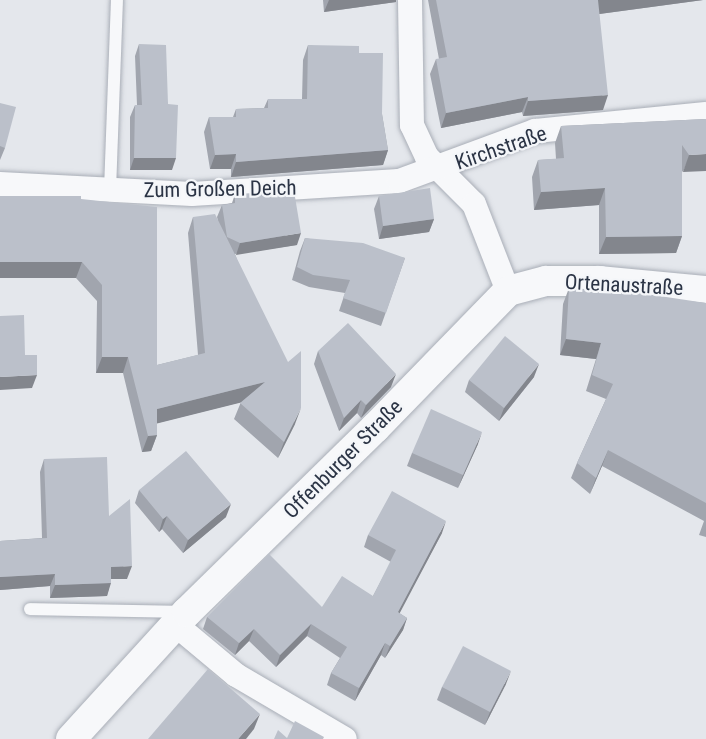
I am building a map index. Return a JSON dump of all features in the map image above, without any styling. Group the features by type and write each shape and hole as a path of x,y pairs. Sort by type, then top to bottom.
{"street":[{"path":"410,0 412,125 418,144 474,204 508,291"},
{"name":"Kirchstraße","path":"439,169 535,131 706,114"},
{"name":"Zum Großen Deich","path":"0,184 192,194 399,181 439,169"},
{"name":"Ortenaustraße","path":"508,291 546,281 600,280 706,291"},
{"name":"Offenburger Straße","path":"71,739 182,618 508,291"},
{"path":"182,618 236,675 345,739"}],"lane":[{"path":"110,190 117,0"},
{"path":"30,609 182,618"}],"building":[{"path":"436,0 598,0 608,95 528,101 528,97 446,113 436,59 447,57"},
{"path":"139,44 166,45 168,104 178,105 176,158 134,158 135,105 142,105"},
{"path":"308,45 359,46 359,53 383,53 382,114 388,150 236,162 236,154 215,155 209,117 236,117 236,109 268,108 268,99 307,99"},
{"path":"0,103 16,107 5,148 0,146"},
{"path":"706,119 706,154 689,155 682,145 682,236 606,237 605,188 541,192 538,160 564,158 561,126"},
{"path":"430,188 434,219 383,226 379,196"},
{"path":"294,191 301,233 240,243 227,237 222,205 235,203 235,194"},
{"path":"0,196 81,196 81,199 157,207 157,365 205,353 193,217 215,214 288,362 301,351 301,408 284,442 240,403 265,382 157,409 157,435 148,436 128,357 102,357 102,285 82,262 0,262"},
{"path":"305,238 363,243 405,258 386,313 343,298 350,280 313,275 297,267"},
{"path":"569,288 633,292 706,303 706,503 608,450 596,478 577,463 613,384 592,375 601,343 566,339"},
{"path":"24,315 25,355 37,355 37,375 0,377 0,316"},
{"path":"348,323 396,374 366,405 361,400 344,418 318,351"},
{"path":"505,336 539,364 504,408 469,380"},
{"path":"431,409 482,432 463,475 412,453"},
{"path":"186,451 231,504 188,540 167,516 163,519 139,490"},
{"path":"107,457 109,516 130,499 132,566 111,567 111,583 55,585 55,574 0,577 0,541 47,538 44,459"},
{"path":"392,491 446,521 398,612 407,618 390,646 385,643 359,688 331,673 347,647 311,624 280,655 254,629 239,643 207,617 269,554 322,607 342,576 373,596 396,550 368,535"},
{"path":"463,646 511,671 490,712 442,687"},
{"path":"208,669 260,714 238,739 148,739"},
{"path":"295,721 324,737 323,739 274,739 278,730 287,738"}]}
